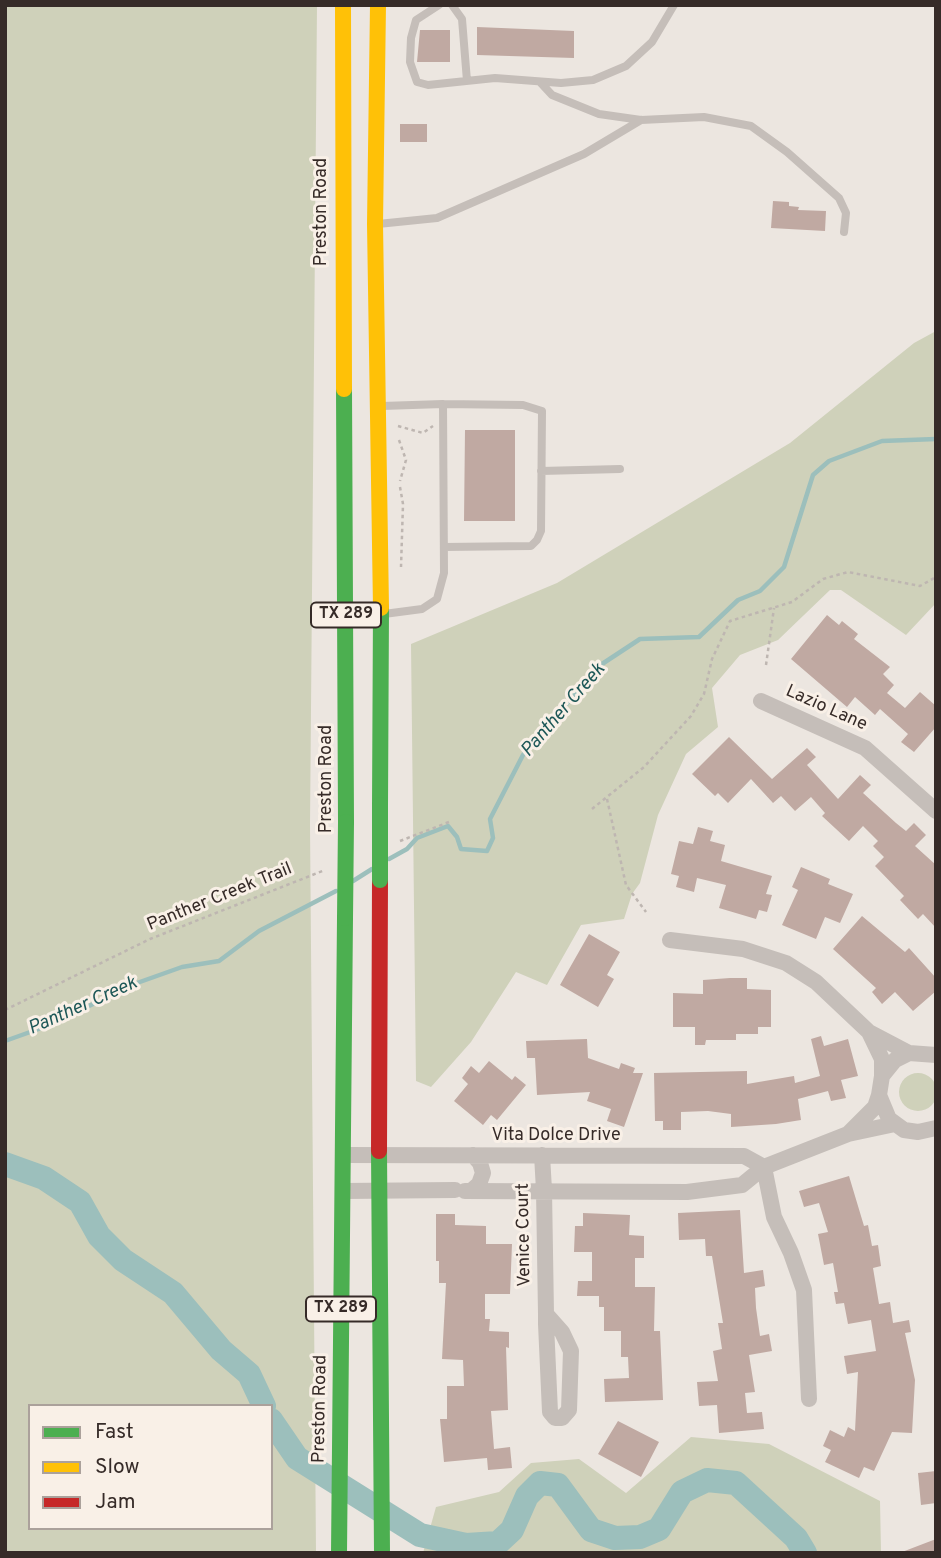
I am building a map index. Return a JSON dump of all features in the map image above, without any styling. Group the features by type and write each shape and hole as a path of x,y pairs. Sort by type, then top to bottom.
{"main road":[{"name":"Preston Road","path":"339,1553 346,822 341,235 343,5"},
{"name":"TX 289","path":"378,5 375,224 381,615 379,1191 382,1553"},
{"path":"344,407 379,406"}],"street":[{"name":"Lazio Lane","path":"761,701 865,748 936,811"},
{"path":"670,940 743,949 786,963 816,982 869,1032 909,1053 936,1055"},
{"path":"848,1134 875,1107 879,1095 882,1059 869,1032"},
{"path":"882,1076 895,1060 909,1053"},
{"path":"879,1095 885,1111 895,1124 904,1130 932,1131"},
{"path":"344,1191 687,1192 742,1185 764,1167 848,1134 895,1124"},
{"name":"Vita Dolce Drive","path":"344,1154 744,1156 764,1167"},
{"path":"464,1191 479,1184 483,1173 480,1163 473,1155"},
{"name":"Venice Court","path":"542,1155 546,1314 550,1412 555,1418 562,1418 569,1410 572,1351 562,1332 546,1314"},
{"path":"764,1167 774,1217 804,1290 809,1399"}],"lane":[{"path":"439,5 416,20 411,38 410,62 413,72 417,82 428,85 495,78 540,82 593,80 626,66 652,42 674,5"},
{"path":"452,5 462,19 467,81"},
{"path":"540,82 552,94 599,114 641,120 704,117 751,126 787,152 839,198 846,213 844,232"},
{"path":"375,224 437,218 584,154 641,120"},
{"path":"381,615 422,609 437,599 444,573 443,404"},
{"path":"379,406 443,404 538,407 542,411 541,531 537,540 531,546 443,547"},
{"path":"541,471 620,469"}],"path":[{"path":"400,576 402,504 399,483 406,460 395,426 424,433 433,426"},
{"path":"592,809 652,760 691,716 704,694 712,659 730,621 792,603 823,579 848,572 920,586 936,577"},
{"path":"765,665 774,607"},
{"path":"607,799 619,866 626,885 646,912"},
{"path":"400,841 449,822"},
{"name":"Panther Creek Trail","path":"5,1010 150,939 325,870"}],"green space":[{"path":"5,5 317,5 310,825 316,1553 5,1553"},
{"path":"936,331 936,603 906,635 841,590 830,590 778,640 740,655 712,688 718,727 686,754 658,815 640,883 632,894 624,919 581,925 547,985 516,972 471,1042 431,1087 416,1081 411,644 557,583 790,443 914,343"},
{"path":"918,1073 932,1078 937,1092 932,1106 918,1111 904,1106 899,1092 904,1078"},
{"path":"691,1437 769,1444 880,1501 881,1553 423,1553 436,1507 499,1492 531,1463 579,1459 626,1493"}],"building":[{"path":"477,27 574,31 574,58 477,55"},
{"path":"420,30 450,30 450,62 417,62"},
{"path":"400,124 427,124 427,142 400,142"},
{"path":"773,201 789,202 789,206 799,207 798,210 826,211 825,231 771,228"},
{"path":"465,430 515,430 515,521 464,521"},
{"path":"827,615 839,625 842,621 858,634 854,639 890,667 883,674 894,685 887,693 905,708 920,692 936,706 936,727 914,752 901,742 908,734 880,709 875,715 855,697 847,707 791,659"},
{"path":"729,737 772,779 807,748 816,757 807,765 838,799 860,775 871,785 863,793 896,823 906,831 914,823 926,835 915,846 936,865 936,928 923,914 918,919 900,900 904,896 875,866 884,857 873,846 878,841 863,826 849,841 822,816 825,813 811,797 795,811 781,796 773,803 751,779 728,803 718,793 715,796 692,774"},
{"path":"698,827 713,831 710,841 725,845 721,861 772,876 766,894 772,895 767,912 759,910 756,919 719,908 726,885 697,878 694,892 676,887 679,876 671,874 679,841 693,844"},
{"path":"801,867 830,879 828,884 853,894 840,923 825,917 816,939 782,925 798,890 792,887"},
{"path":"862,916 905,952 909,948 936,978 936,991 913,1011 895,992 882,1004 872,992 876,988 833,949"},
{"path":"589,934 620,952 607,975 614,979 598,1007 560,985"},
{"path":"747,978 747,989 771,990 771,1027 758,1027 758,1034 736,1034 736,1040 706,1040 705,1045 695,1045 695,1027 673,1027 673,993 703,994 703,980"},
{"path":"821,1036 824,1046 848,1039 858,1076 841,1080 846,1098 831,1101 828,1091 798,1099 801,1120 776,1124 731,1127 731,1114 708,1111 681,1112 681,1130 663,1130 663,1121 655,1121 654,1073 747,1071 747,1084 794,1076 795,1083 820,1076 811,1039"},
{"path":"587,1039 588,1058 619,1069 621,1063 635,1068 633,1073 643,1073 624,1127 607,1121 611,1109 587,1101 590,1092 537,1095 535,1058 527,1058 526,1041"},
{"path":"489,1061 512,1080 515,1076 526,1085 497,1120 491,1115 483,1125 454,1101 468,1084 462,1078 471,1066 479,1073"},
{"path":"849,1176 864,1226 868,1225 872,1246 878,1245 881,1266 873,1268 879,1304 890,1302 893,1323 909,1320 911,1332 905,1333 915,1380 912,1433 892,1432 874,1471 864,1467 859,1478 825,1462 831,1450 823,1446 830,1430 844,1437 848,1427 855,1431 858,1372 847,1374 844,1356 876,1351 871,1320 848,1324 844,1303 836,1304 834,1292 838,1292 833,1263 824,1265 818,1234 828,1232 819,1203 804,1207 799,1191"},
{"path":"740,1210 744,1273 763,1270 765,1286 755,1288 756,1308 760,1336 769,1334 772,1351 749,1355 755,1392 745,1393 747,1413 762,1412 764,1429 719,1433 717,1405 699,1406 697,1382 718,1381 713,1351 722,1349 718,1323 723,1323 712,1256 706,1256 705,1239 679,1240 678,1213"},
{"path":"583,1213 630,1215 629,1235 644,1236 644,1258 635,1258 635,1287 655,1287 654,1331 660,1331 663,1400 605,1402 604,1379 629,1378 628,1357 621,1357 621,1331 604,1331 604,1307 599,1307 599,1296 577,1296 578,1281 592,1281 592,1252 574,1252 575,1226 583,1226"},
{"path":"436,1214 455,1214 455,1225 486,1226 486,1244 512,1244 510,1294 485,1294 485,1319 490,1319 489,1331 509,1332 509,1348 506,1347 508,1410 491,1411 494,1449 510,1447 512,1468 488,1470 487,1458 444,1462 440,1419 447,1419 447,1386 464,1386 463,1360 442,1359 446,1283 439,1283"},
{"path":"618,1421 659,1442 641,1477 598,1454"},
{"path":"936,1471 936,1503 921,1505 918,1473"},
{"path":"936,1539 936,1553 902,1553 902,1552"}],"waterway":[{"name":"Panther Creek","path":"389,859 407,849 417,838 448,826 457,837 461,849 487,851 493,838 490,819 523,755 599,666 640,639 699,637 738,600 760,591 784,567 813,475 829,461 882,441 936,439"},
{"name":"Panther Creek","path":"353,881 372,869"},
{"name":"Panther Creek","path":"5,1041 47,1026 137,983 182,967 219,961 259,931 336,891"},
{"name":"Panther Creek","path":"5,1164 44,1178 80,1202 99,1236 123,1260 173,1293 221,1350 249,1374 263,1404"},
{"name":"Panther Creek","path":"273,1423 297,1458 420,1535 466,1545 498,1543 512,1530 527,1496 540,1483 558,1485 591,1530 615,1538 640,1537 659,1529 682,1492 707,1480 736,1483 796,1538 805,1553"}],"traffic: fast":[{"path":"344,389 346,822"},
{"path":"380,805 381,608"},
{"path":"380,805 380,880"},
{"path":"345,918 346,822"},
{"path":"339,1553 345,918"},
{"path":"379,1151 382,1553"}],"traffic: slow":[{"path":"343,5 344,389"},
{"path":"378,5 375,224 381,608"}],"traffic: jam":[{"path":"379,1151 380,880"}]}
